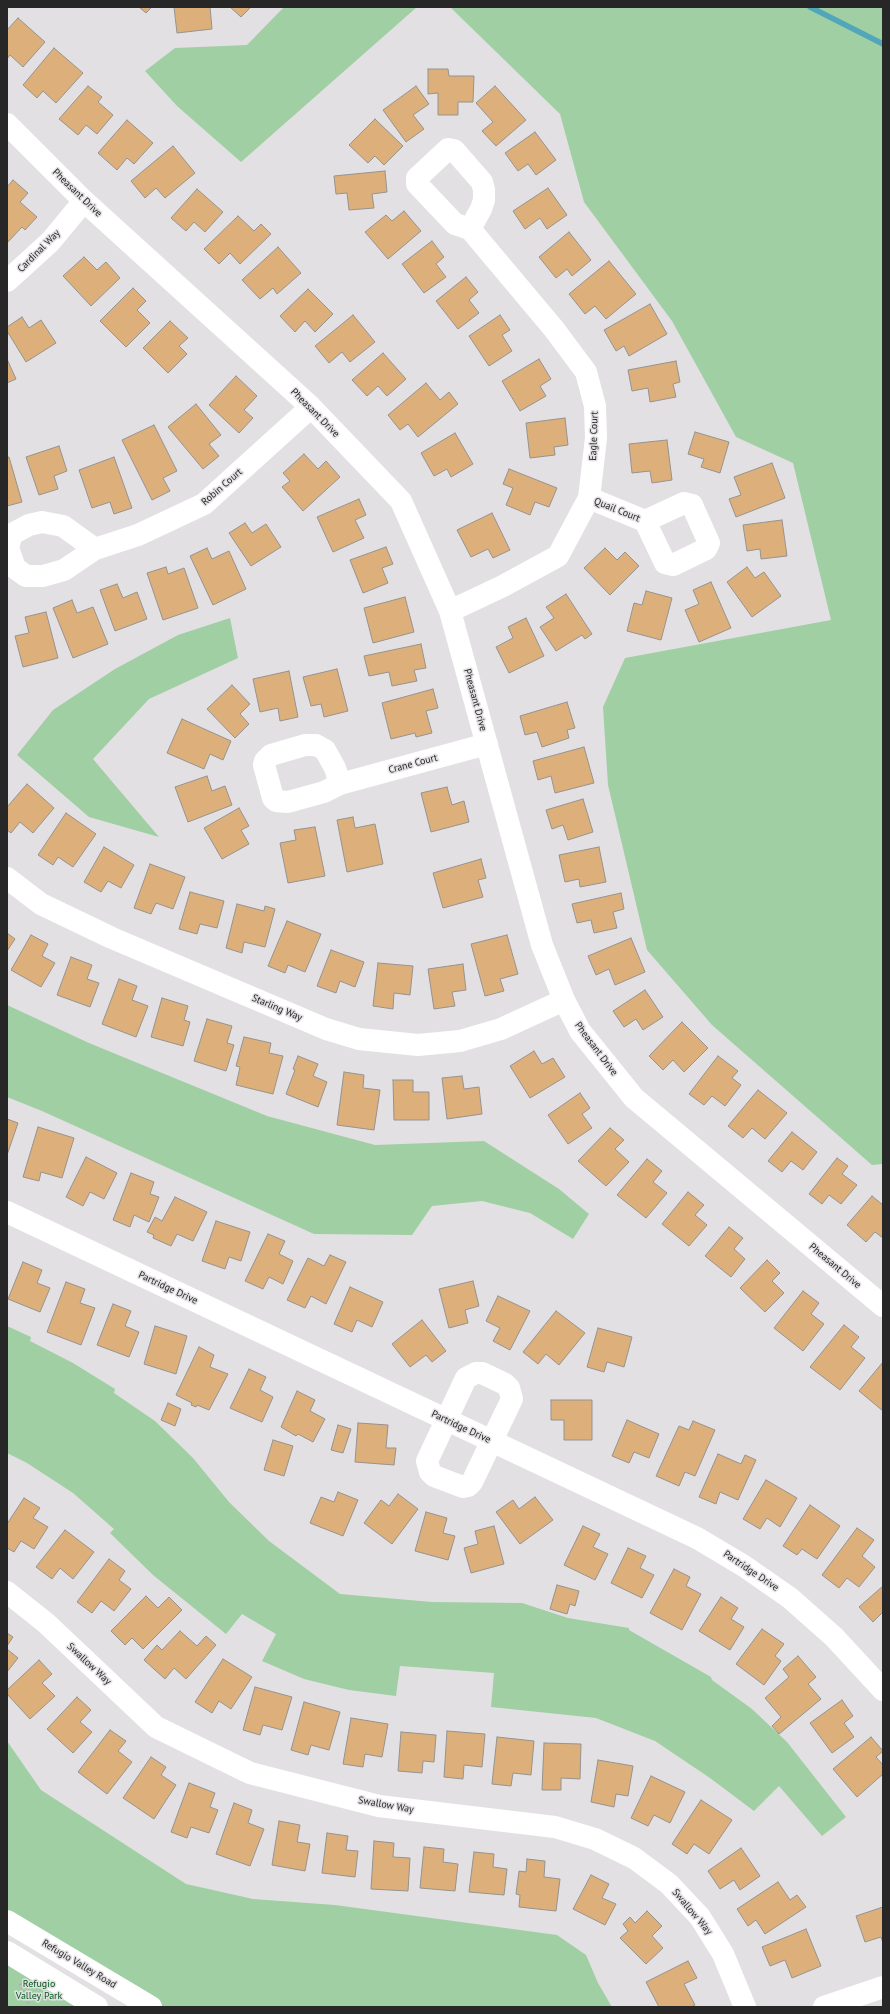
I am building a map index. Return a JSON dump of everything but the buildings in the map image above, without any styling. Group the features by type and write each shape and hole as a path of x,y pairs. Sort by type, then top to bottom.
{"street":[{"name":"Pheasant Drive","path":"7,124 84,201 311,407 401,500 450,611 542,945 564,1000 580,1031 634,1098 883,1306"},
{"name":"Cardinal Way","path":"7,281 50,242 84,201"},
{"name":"Eagle Court","path":"450,611 503,586 558,556 589,498 596,438 595,406 586,372 554,329 470,229"},
{"name":"Robin Court","path":"95,549 138,535 204,504 311,407"},
{"name":"Quail Court","path":"589,498 645,521"},
{"name":"Crane Court","path":"340,784 486,744"},
{"name":"Starling Way","path":"7,878 41,904 112,938 326,1029 359,1040 418,1045 460,1041 502,1029 564,1000"},
{"name":"Partridge Drive","path":"7,1212 691,1535 744,1566 790,1598 834,1637 883,1690"},
{"path":"482,1373 510,1388 512,1399 492,1442 472,1482 468,1486 457,1486 434,1476 430,1472 427,1461 445,1420 466,1378 470,1374 482,1373"},
{"name":"Swallow Way","path":"7,1592 46,1624 156,1727 250,1773 379,1806 554,1827 595,1839 634,1858 669,1884 700,1918 723,1954 745,2007"},
{"name":"Refugio Valley Road","path":"7,1921 151,2007"},
{"path":"7,1952 97,2007"},
{"path":"824,2007 882,1989"}],"path":[{"path":"19,1982 30,2007"}],"green space":[{"path":"284,7 417,7 241,162 177,106 145,71 175,48 247,45"},
{"path":"450,7 883,7 883,1164 872,1165 712,1025 647,950 608,785 603,707 625,658 831,620 793,463 736,437 672,321 584,202 560,114"},
{"path":"230,618 238,658 149,699 93,759 159,837 89,817 17,755 53,710 115,669 178,635"},
{"path":"7,1005 89,1043 267,1116 375,1145 484,1141 559,1189 589,1214 573,1239 530,1213 482,1201 432,1206 412,1235 314,1234 42,1111 7,1097"},
{"path":"7,1326 31,1337 30,1341 73,1363 115,1389 114,1393 155,1421 193,1458 229,1502 269,1541 340,1594 432,1602 522,1603 568,1618 629,1628 629,1630 711,1677 712,1680 752,1709 787,1742 846,1817 822,1836 779,1786 754,1811 710,1778 655,1741 596,1718 491,1707 494,1673 400,1666 396,1696 349,1690 304,1679 262,1661 276,1634 242,1614 226,1634 153,1575 110,1533 114,1529 73,1493 27,1463 7,1453"},
{"path":"7,1741 41,1790 186,1884 253,1899 335,1905 557,1935 586,1955 598,1983 612,2007 151,2007 7,1921"},
{"name":"Refugio Valley Park","path":"7,1952 97,2007 7,2007"}],"waterway":[{"path":"810,7 883,44"}]}
